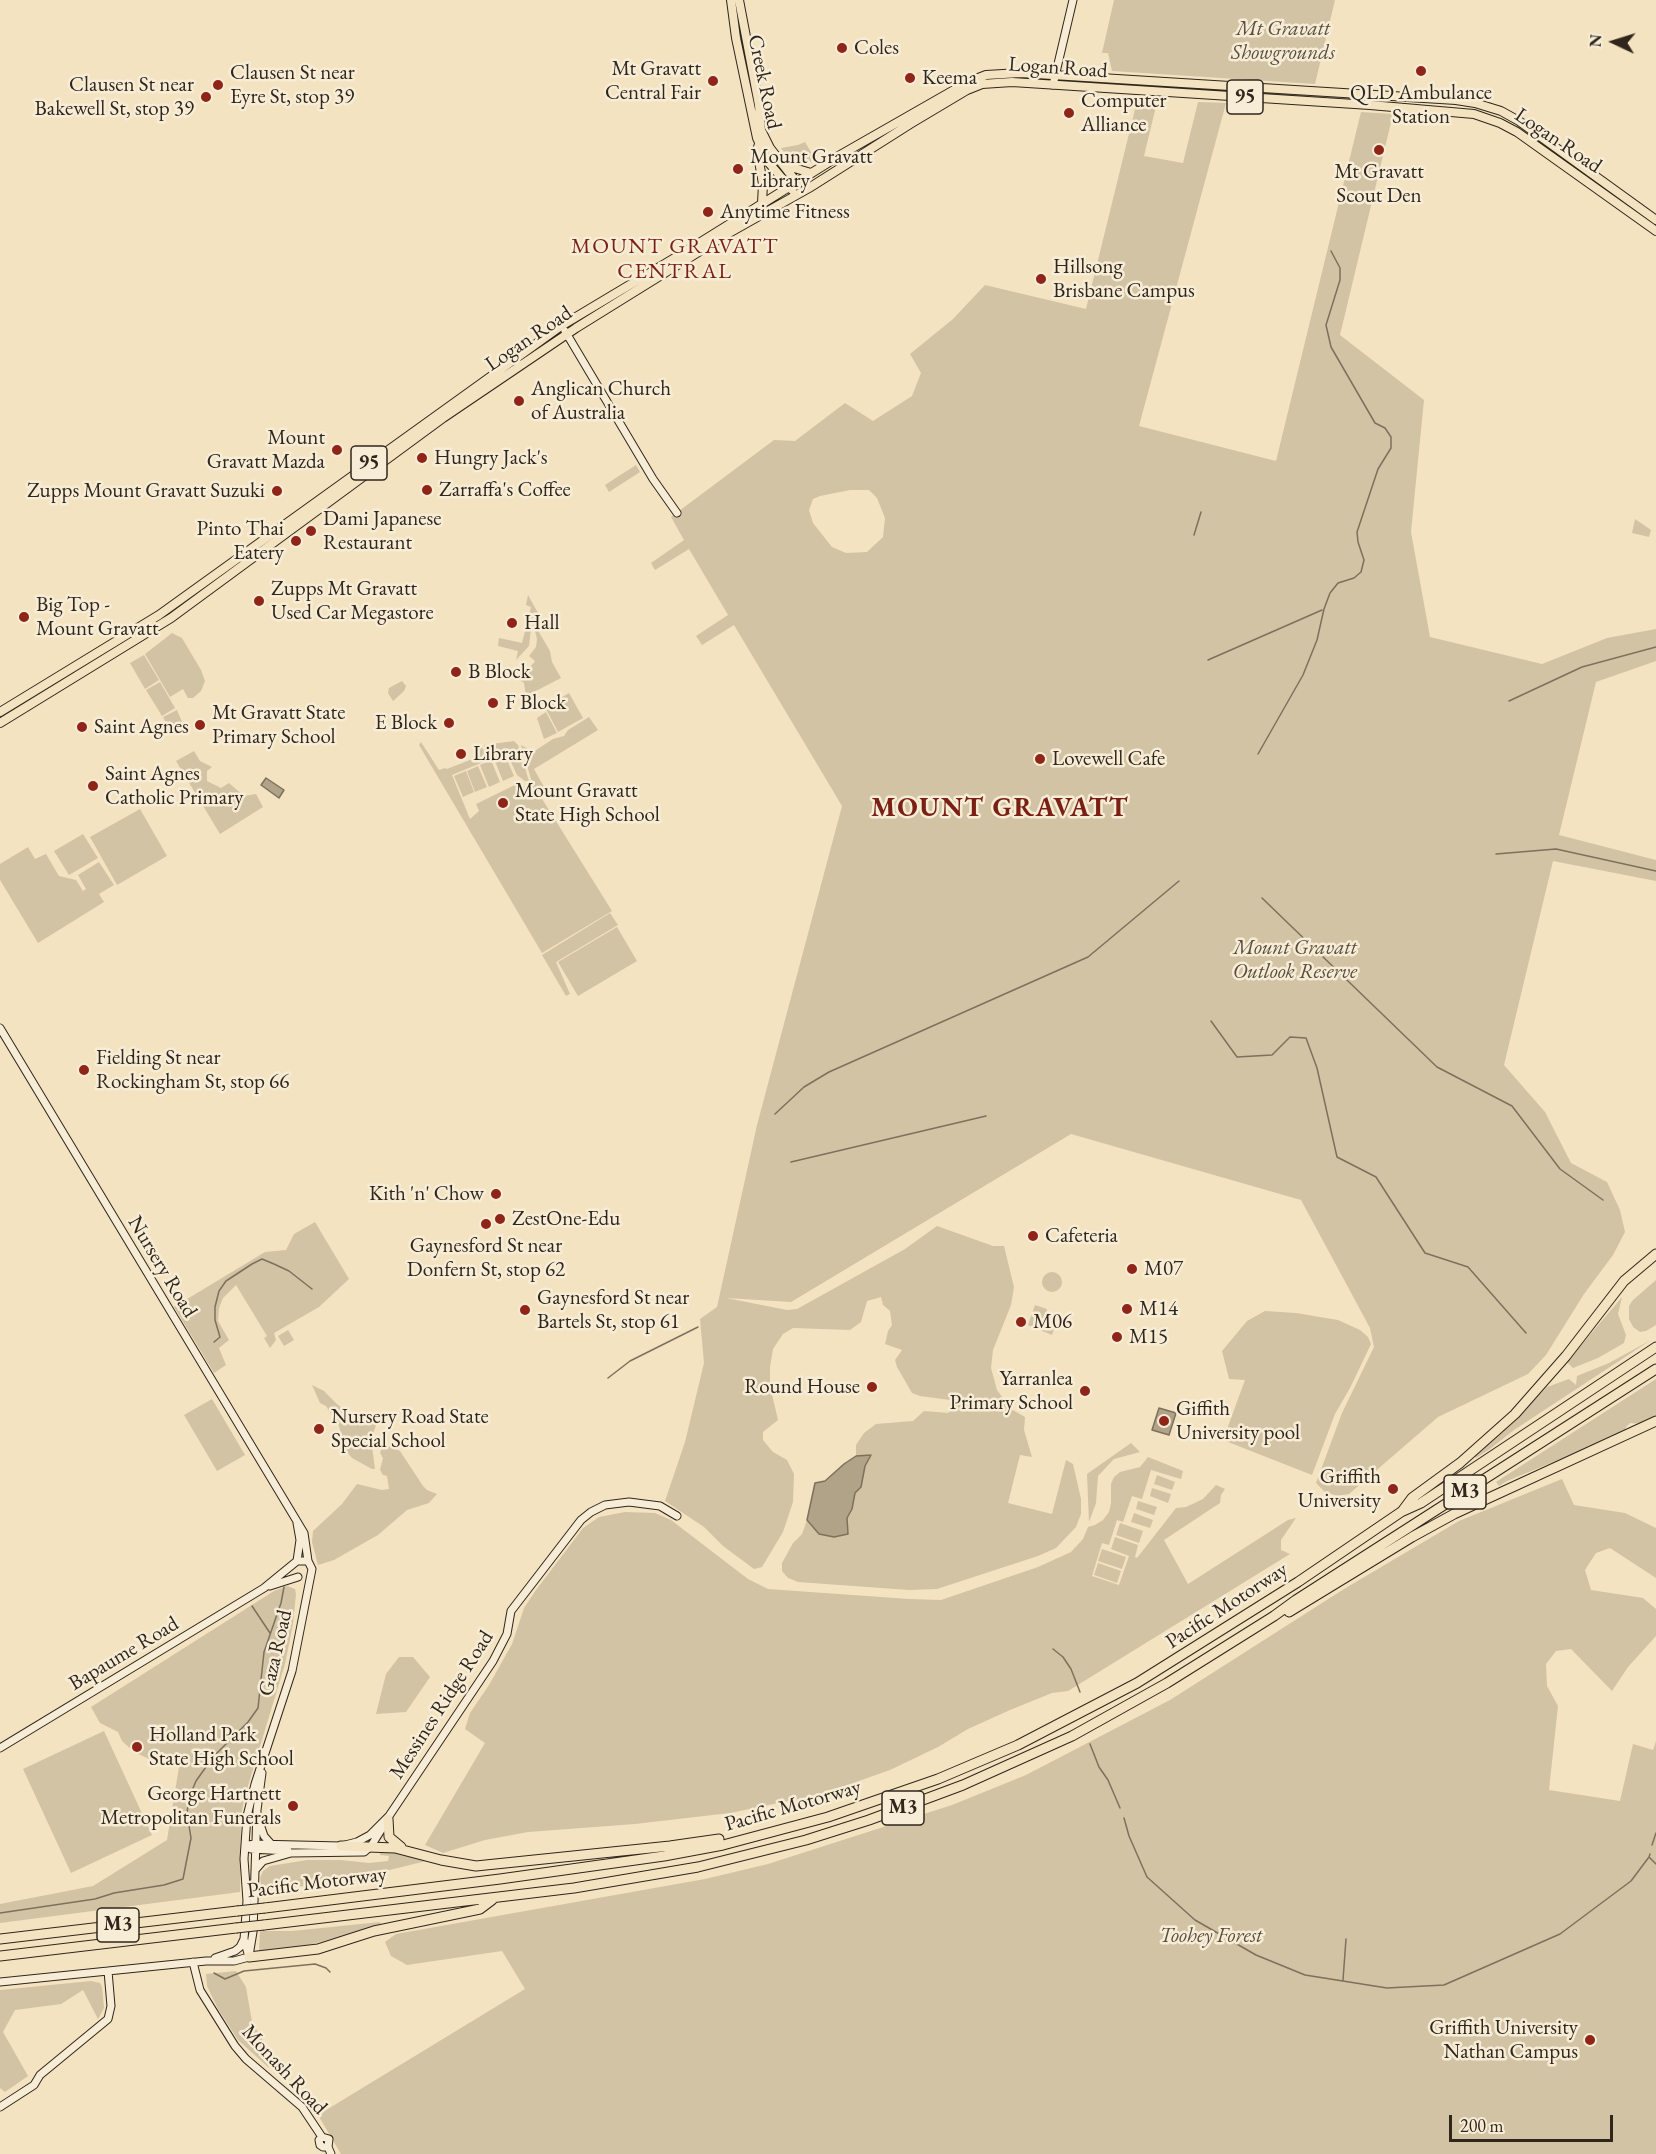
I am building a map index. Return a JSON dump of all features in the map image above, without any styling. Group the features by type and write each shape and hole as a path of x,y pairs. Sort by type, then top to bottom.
{"highway":[{"path":"1401,1512 1412,1498 1466,1458 1515,1414 1566,1356 1624,1281 1653,1259"},
{"name":"Pacific Motorway","path":"0,1939 606,1866 742,1839 828,1817 910,1790 986,1759 1062,1724 1170,1664 1298,1582 1401,1512 1421,1503 1656,1347"},
{"name":"Pacific Motorway","path":"0,1956 620,1881 726,1860 806,1840 932,1797 1026,1758 1106,1718 1167,1683 1656,1369"},
{"path":"1274,1616 1286,1614 1454,1514 1656,1420"},
{"path":"389,1818 387,1831 391,1839 408,1851"},
{"path":"341,1846 371,1846 408,1851 465,1865 486,1866 730,1838 742,1839"},
{"path":"249,1957 318,1948 374,1931 480,1909 494,1898"}],"main road":[{"name":"Creek Road","path":"731,0 736,38 759,144 769,163 793,184"},
{"name":"Creek Road","path":"739,0 759,105 761,130 799,193"},
{"path":"1053,85 1073,0"},
{"name":"Logan Road","path":"0,723 147,634 564,330 811,173 977,78 1008,73 1055,75 1475,103 1501,111 1519,122 1656,220"},
{"name":"Logan Road","path":"564,330 799,193 910,124 974,88 1001,82 1370,105 1474,114 1509,127 1656,231"},
{"path":"759,144 757,150 763,184 762,203"},
{"path":"783,165 811,173"},
{"path":"564,330 677,513"},
{"name":"Logan Road","path":"0,712 138,629 190,601"},
{"name":"Nursery Road","path":"0,1028 304,1533 308,1561"},
{"name":"Messines Ridge Road","path":"371,1846 494,1661 507,1634 511,1611 581,1520 605,1505 629,1502 660,1506 677,1516"},
{"name":"Nursery Road","path":"296,1563 300,1540 297,1523"},
{"path":"308,1561 312,1566 310,1575 298,1578 293,1570 296,1563 308,1561"},
{"name":"Bapaume Road","path":"0,1748 264,1588 296,1563"},
{"name":"Gaza Road","path":"249,1957 244,1939 247,1901 245,1846 250,1802 290,1681 310,1575"},
{"name":"Bapaume Road","path":"264,1588 298,1578"},
{"name":"Gaza Road","path":"298,1578 304,1600"},
{"name":"Gaza Road","path":"249,1957 253,1932 256,1810 268,1747"},
{"path":"256,1810 262,1832 273,1845"},
{"name":"Messines Ridge Road","path":"245,1846 341,1846 367,1837 389,1818"},
{"path":"255,1847 305,1852 358,1853 371,1846"},
{"path":"254,1875 257,1866 263,1861 287,1854 305,1852"},
{"path":"206,1961 235,1952 244,1939"},
{"path":"0,1982 193,1962 234,1961 249,1957"},
{"name":"Monash Road","path":"193,1962 200,1990 235,2046 246,2059 302,2107 322,2137 319,2140 320,2145 329,2150"},
{"path":"0,2107 34,2085 40,2075 108,2019 111,2006 108,1971"}],"green space":[{"name":"Mt Gravatt Showgrounds","path":"1114,0 1335,0 1315,84 1112,71 1108,53 1102,53"},
{"name":"Mount Gravatt Outlook Reserve","path":"1138,97 1158,98 1144,156 1183,163 1198,102 1226,103 1139,426 1276,461 1361,112 1393,114 1340,335 1424,400 1411,532 1430,637 1542,664 1607,638 1656,629 1656,661 1596,682 1559,835 1656,860 1656,881 1553,861 1504,1065 1545,1112 1571,1163 1607,1182 1620,1210 1625,1232 1613,1255 1584,1294 1546,1355 1528,1374 1438,1417 1349,1494 1337,1496 1325,1492 1316,1483 1342,1413 1374,1347 1370,1328 1301,1200 1071,1134 791,1302 726,1298 787,1310 797,1309 905,1249 937,1226 993,1246 1004,1246 1014,1287 1011,1305 993,1350 991,1368 997,1390 1011,1409 1025,1417 1024,1430 1032,1457 1020,1455 1008,1503 1052,1514 1066,1460 1073,1464 1081,1499 1081,1514 1076,1527 1056,1548 1038,1556 937,1589 909,1590 798,1582 788,1578 782,1571 782,1563 793,1543 802,1534 807,1520 812,1527 847,1518 852,1509 855,1493 861,1487 865,1466 871,1455 856,1456 856,1445 864,1433 876,1424 913,1421 924,1411 949,1413 950,1400 912,1393 895,1360 902,1350 885,1344 892,1325 890,1311 883,1305 881,1297 867,1301 861,1322 850,1330 793,1328 783,1334 773,1349 770,1386 778,1420 763,1432 763,1440 773,1452 787,1460 794,1474 793,1502 783,1532 762,1567 754,1569 723,1546 704,1527 665,1501 685,1442 704,1363 700,1319 717,1307 757,1125 842,806 734,625 702,645 696,636 728,615 689,549 655,570 651,563 684,540 671,517 774,440 795,441 845,403 873,421 912,396 921,373 910,354 953,319 985,285 1086,309","holes":["850,490 869,490 877,498 885,518 883,537 867,552 846,553 832,547 813,523 809,510 813,499"]},
{"path":"805,142 815,159 808,163 799,165 791,162 781,148 798,145"},
{"path":"636,465 640,472 609,492 605,485"},
{"path":"1635,519 1651,530 1649,537 1632,533"},
{"path":"528,595 538,613 530,621 529,646 516,660 518,651 498,646 499,638 522,643 531,607 526,605"},
{"path":"533,622 550,651 552,662 561,678 526,696 524,683 520,680 535,661 529,656 536,647 537,639"},
{"path":"172,633 182,638 205,681 201,691 193,698 188,698 183,689 170,697 145,654"},
{"path":"144,655 159,680 145,689 130,663"},
{"path":"402,681 406,686 404,691 393,701 388,693 389,688"},
{"path":"160,682 175,708 162,716 146,690"},
{"path":"569,693 583,718 558,732 545,707"},
{"path":"177,710 182,722 168,727 163,717"},
{"path":"546,712 557,733 544,739 537,718"},
{"path":"589,717 598,730 534,769 544,787 534,789 521,745 530,750 536,750 553,739 564,736 568,730"},
{"path":"514,741 518,745 529,781 517,775 507,753 490,759 484,745"},
{"path":"421,742 439,770 480,756 478,749 482,747 488,760 452,775 470,819 479,811 476,804 515,785 523,786 539,794 612,911 542,953 419,745"},
{"path":"194,751 200,761 212,767 207,771 207,781 221,788 229,783 244,796 256,794 263,807 220,834 176,761"},
{"path":"505,755 514,776 503,781 494,759"},
{"path":"491,760 500,782 489,787 480,765"},
{"path":"478,766 487,787 475,792 467,771"},
{"path":"466,771 474,792 463,797 454,776"},
{"path":"140,809 167,856 117,885 90,837"},
{"path":"83,834 98,858 69,875 54,851"},
{"path":"28,847 35,859 46,854 59,876 76,880 83,891 86,889 78,875 99,862 114,885 99,894 104,902 38,943 0,880 0,864"},
{"path":"610,913 618,925 556,962 570,994 566,996 542,955"},
{"path":"617,927 637,961 578,996 558,962"},
{"path":"315,1222 349,1279 319,1307 274,1333 276,1340 270,1348 264,1338 267,1336 236,1285 223,1298 219,1308 218,1321 229,1340 219,1348 226,1365 214,1373 174,1307 265,1252 286,1250 294,1234"},
{"path":"1052,1272 1059,1275 1062,1282 1059,1289 1052,1292 1045,1289 1042,1282 1045,1275"},
{"path":"1656,1280 1656,1325 1640,1332 1633,1327 1629,1319 1629,1306"},
{"path":"1622,1297 1618,1314 1626,1335 1624,1343 1598,1358 1573,1368 1567,1362"},
{"path":"1035,1305 1047,1309 1046,1313 1058,1318 1052,1335 1028,1325"},
{"path":"1265,1311 1296,1313 1338,1320 1360,1330 1368,1337 1371,1344 1335,1414 1312,1475 1223,1440 1245,1380 1229,1379 1222,1351 1247,1321"},
{"path":"288,1330 294,1340 284,1346 278,1336"},
{"path":"1651,1340 1514,1430 1490,1449 1476,1458 1474,1456 1547,1387 1569,1379 1576,1385 1577,1376 1609,1363"},
{"path":"1656,1379 1656,1417 1643,1424 1630,1423 1625,1431 1499,1486 1496,1482"},
{"path":"312,1385 324,1391 354,1416 372,1416 378,1420 371,1439 375,1469 352,1458 346,1451 339,1426 326,1406 320,1403"},
{"path":"212,1399 245,1455 217,1471 184,1415"},
{"path":"1131,1443 1140,1452 1114,1459 1098,1476 1096,1503 1089,1522 1087,1474"},
{"path":"387,1445 400,1451 423,1486 437,1494 429,1503 407,1510 378,1535 334,1560 318,1565 312,1542 313,1531 342,1504 357,1484 382,1490 389,1489 387,1476 383,1475 380,1470 383,1458 380,1453 382,1447"},
{"path":"1148,1457 1183,1471 1181,1479 1151,1470 1142,1499 1132,1496 1123,1522 1117,1520 1109,1545 1102,1543 1092,1576 1119,1585 1129,1556 1111,1549 1115,1537 1138,1545 1135,1557 1137,1558 1176,1508 1186,1507 1203,1499 1216,1485 1225,1489 1220,1503 1164,1540 1188,1584 1288,1520 1296,1518 1281,1540 1281,1550 1290,1554 1068,1691 1052,1693 1010,1710 890,1770 839,1788 730,1813 635,1824 528,1832 485,1840 443,1853 425,1845 485,1743 465,1729 470,1713 512,1644 524,1608 583,1528 599,1517 625,1512 655,1513 671,1520 748,1579 768,1589 941,1600 1038,1567 1071,1552 1083,1539 1088,1527 1103,1520 1109,1512 1111,1484 1114,1477 1120,1472 1140,1467"},
{"path":"1157,1475 1175,1482 1172,1490 1154,1484"},
{"name":"Toohey Forest","path":"1562,1479 1574,1505 1625,1513 1656,1528 1656,1578 1610,1548 1596,1553 1585,1570 1591,1590 1643,1598 1656,1609 1656,1636 1628,1667 1612,1691 1571,1649 1556,1651 1546,1664 1547,1686 1558,1706 1549,1790 1620,1801 1633,1744 1653,1750 1656,1741 1656,2154 341,2154 318,2115 525,1989 502,1951 407,1965 391,1956 385,1942 396,1934 705,1879 768,1864 952,1805 1026,1775 1170,1700 1344,1589 1459,1521"},
{"path":"1152,1488 1171,1494 1168,1503 1150,1496"},
{"path":"1138,1501 1157,1507 1154,1515 1136,1509"},
{"path":"1134,1513 1153,1520 1150,1528 1131,1522"},
{"path":"1120,1523 1143,1531 1139,1543 1116,1535"},
{"path":"1102,1549 1126,1557 1122,1569 1098,1561"},
{"path":"1098,1563 1121,1571 1117,1583 1094,1575"},
{"path":"287,1586 295,1589 296,1594 293,1624 285,1664 244,1799 241,1818 240,1892 0,1923 0,1904 93,1886 167,1840 179,1767 156,1762 134,1752 122,1741 118,1732 100,1723 91,1707 274,1591"},
{"path":"399,1657 413,1657 430,1677 406,1712 376,1714 386,1674"},
{"path":"104,1731 152,1835 71,1873 23,1769"},
{"path":"387,1852 426,1861 345,1881 262,1891 260,1878 263,1871 270,1866 307,1860 369,1863 388,1861 389,1856 380,1855 380,1853"},
{"path":"380,1922 379,1926 305,1946 259,1951 260,1931 292,1931"},
{"path":"236,1971 246,1987 252,2022 276,2063 268,2067 238,2040 218,2009 207,1986 206,1974"},
{"path":"91,1981 100,1983 102,1987 104,2008 98,2019 83,1990 61,2004 15,2010 3,2032 28,2076 5,2092 0,2088 0,1990"}],"shaded area":[{"path":"266,778 284,790 279,798 261,785"},
{"name":"Giffith University pool","path":"1159,1408 1176,1413 1169,1435 1152,1430"},
{"path":"871,1455 865,1466 861,1487 855,1493 852,1509 847,1518 848,1534 834,1537 819,1534 807,1520 815,1483 825,1481 856,1456"}],"waterway":[{"path":"1258,754 1303,675 1317,640 1330,593 1338,583 1354,578 1361,572 1364,560 1357,532 1378,469 1391,448 1391,437 1385,428 1375,423 1331,347 1326,325 1340,280 1340,268 1331,251"},
{"path":"1194,535 1201,512"},
{"path":"1208,660 1322,610"},
{"path":"1509,701 1582,667 1656,647"},
{"path":"1496,854 1556,849 1656,871"},
{"path":"775,1114 804,1087 829,1072 1088,957 1179,881"},
{"path":"1262,898 1437,1067 1512,1106 1560,1169 1603,1200"},
{"path":"1211,1021 1237,1057 1272,1055 1290,1037 1306,1038 1317,1068 1337,1157 1376,1177 1425,1253 1468,1267 1526,1333"},
{"path":"791,1162 986,1116"},
{"path":"214,1342 220,1337 215,1320 219,1291 226,1281 252,1264 262,1259 289,1271 312,1289"},
{"path":"608,1378 630,1361 698,1327"},
{"path":"0,1913 95,1899 183,1879 191,1838 187,1813 189,1798 196,1781 213,1757 248,1722 258,1708 264,1652 281,1603 284,1587"},
{"path":"252,1606 270,1633"},
{"path":"1053,1649 1063,1657 1071,1669 1080,1692"},
{"path":"1090,1744 1120,1808"},
{"path":"1124,1818 1129,1836 1147,1877 1195,1920 1256,1955 1305,1975 1387,1988 1444,1985 1560,1934 1631,1881 1649,1857"},
{"path":"1652,1845 1656,1833"},
{"path":"1650,1854 1649,1857 1656,1864"},
{"path":"1343,1980 1346,1939"},
{"path":"214,1973 225,1979 244,1971 315,1964 330,1972"}],"place":[{"name":"Coles","path":"842,48"},
{"name":"QLD Ambulance Station","path":"1421,71"},
{"name":"Keema","path":"910,78"},
{"name":"Mt Gravatt Central Fair","path":"713,81"},
{"name":"Clausen St near Eyre St, stop 39","path":"218,85"},
{"name":"Clausen St near Bakewell St, stop 39","path":"206,97"},
{"name":"Computer Alliance","path":"1069,113"},
{"name":"Mt Gravatt Scout Den","path":"1379,150"},
{"name":"Mount Gravatt Library","path":"738,169"},
{"name":"Anytime Fitness","path":"708,212"},
{"name":"Hillsong Brisbane Campus","path":"1041,279"},
{"name":"Anglican Church of Australia","path":"519,401"},
{"name":"Mount Gravatt Mazda","path":"337,450"},
{"name":"Hungry Jack's","path":"422,458"},
{"name":"Zarraffa's Coffee","path":"427,490"},
{"name":"Zupps Mount Gravatt Suzuki","path":"277,491"},
{"name":"Dami Japanese Restaurant","path":"311,531"},
{"name":"Pinto Thai Eatery","path":"296,541"},
{"name":"Zupps Mt Gravatt Used Car Megastore","path":"259,601"},
{"name":"Big Top - Mount Gravatt","path":"24,617"},
{"name":"Hall","path":"512,623"},
{"name":"B Block","path":"456,672"},
{"name":"F Block","path":"493,703"},
{"name":"E Block","path":"449,723"},
{"name":"Mt Gravatt State Primary School","path":"200,725"},
{"name":"Saint Agnes","path":"82,727"},
{"name":"Library","path":"461,754"},
{"name":"Lovewell Cafe","path":"1040,759"},
{"name":"Saint Agnes Catholic Primary","path":"93,786"},
{"name":"Mount Gravatt State High School","path":"503,803"},
{"name":"Fielding St near Rockingham St, stop 66","path":"84,1070"},
{"name":"Kith 'n' Chow","path":"496,1194"},
{"name":"ZestOne-Edu","path":"500,1219"},
{"name":"Gaynesford St near Donfern St, stop 62","path":"486,1224"},
{"name":"Cafeteria","path":"1033,1236"},
{"name":"M07","path":"1132,1269"},
{"name":"M14","path":"1127,1309"},
{"name":"Gaynesford St near Bartels St, stop 61","path":"525,1310"},
{"name":"M06","path":"1021,1322"},
{"name":"M15","path":"1117,1337"},
{"name":"Round House","path":"872,1387"},
{"name":"Yarranlea Primary School","path":"1085,1391"},
{"name":"Giffith University pool","path":"1164,1421"},
{"name":"Nursery Road State Special School","path":"319,1429"},
{"name":"Griffith University","path":"1393,1489"},
{"name":"Holland Park State High School","path":"137,1747"},
{"name":"George Hartnett Metropolitan Funerals","path":"293,1806"},
{"name":"Griffith University Nathan Campus","path":"1590,2040"}],"district":[{"name":"MOUNT GRAVATT CENTRAL","path":"675,260"},
{"name":"MOUNT GRAVATT","path":"1000,809"}]}
